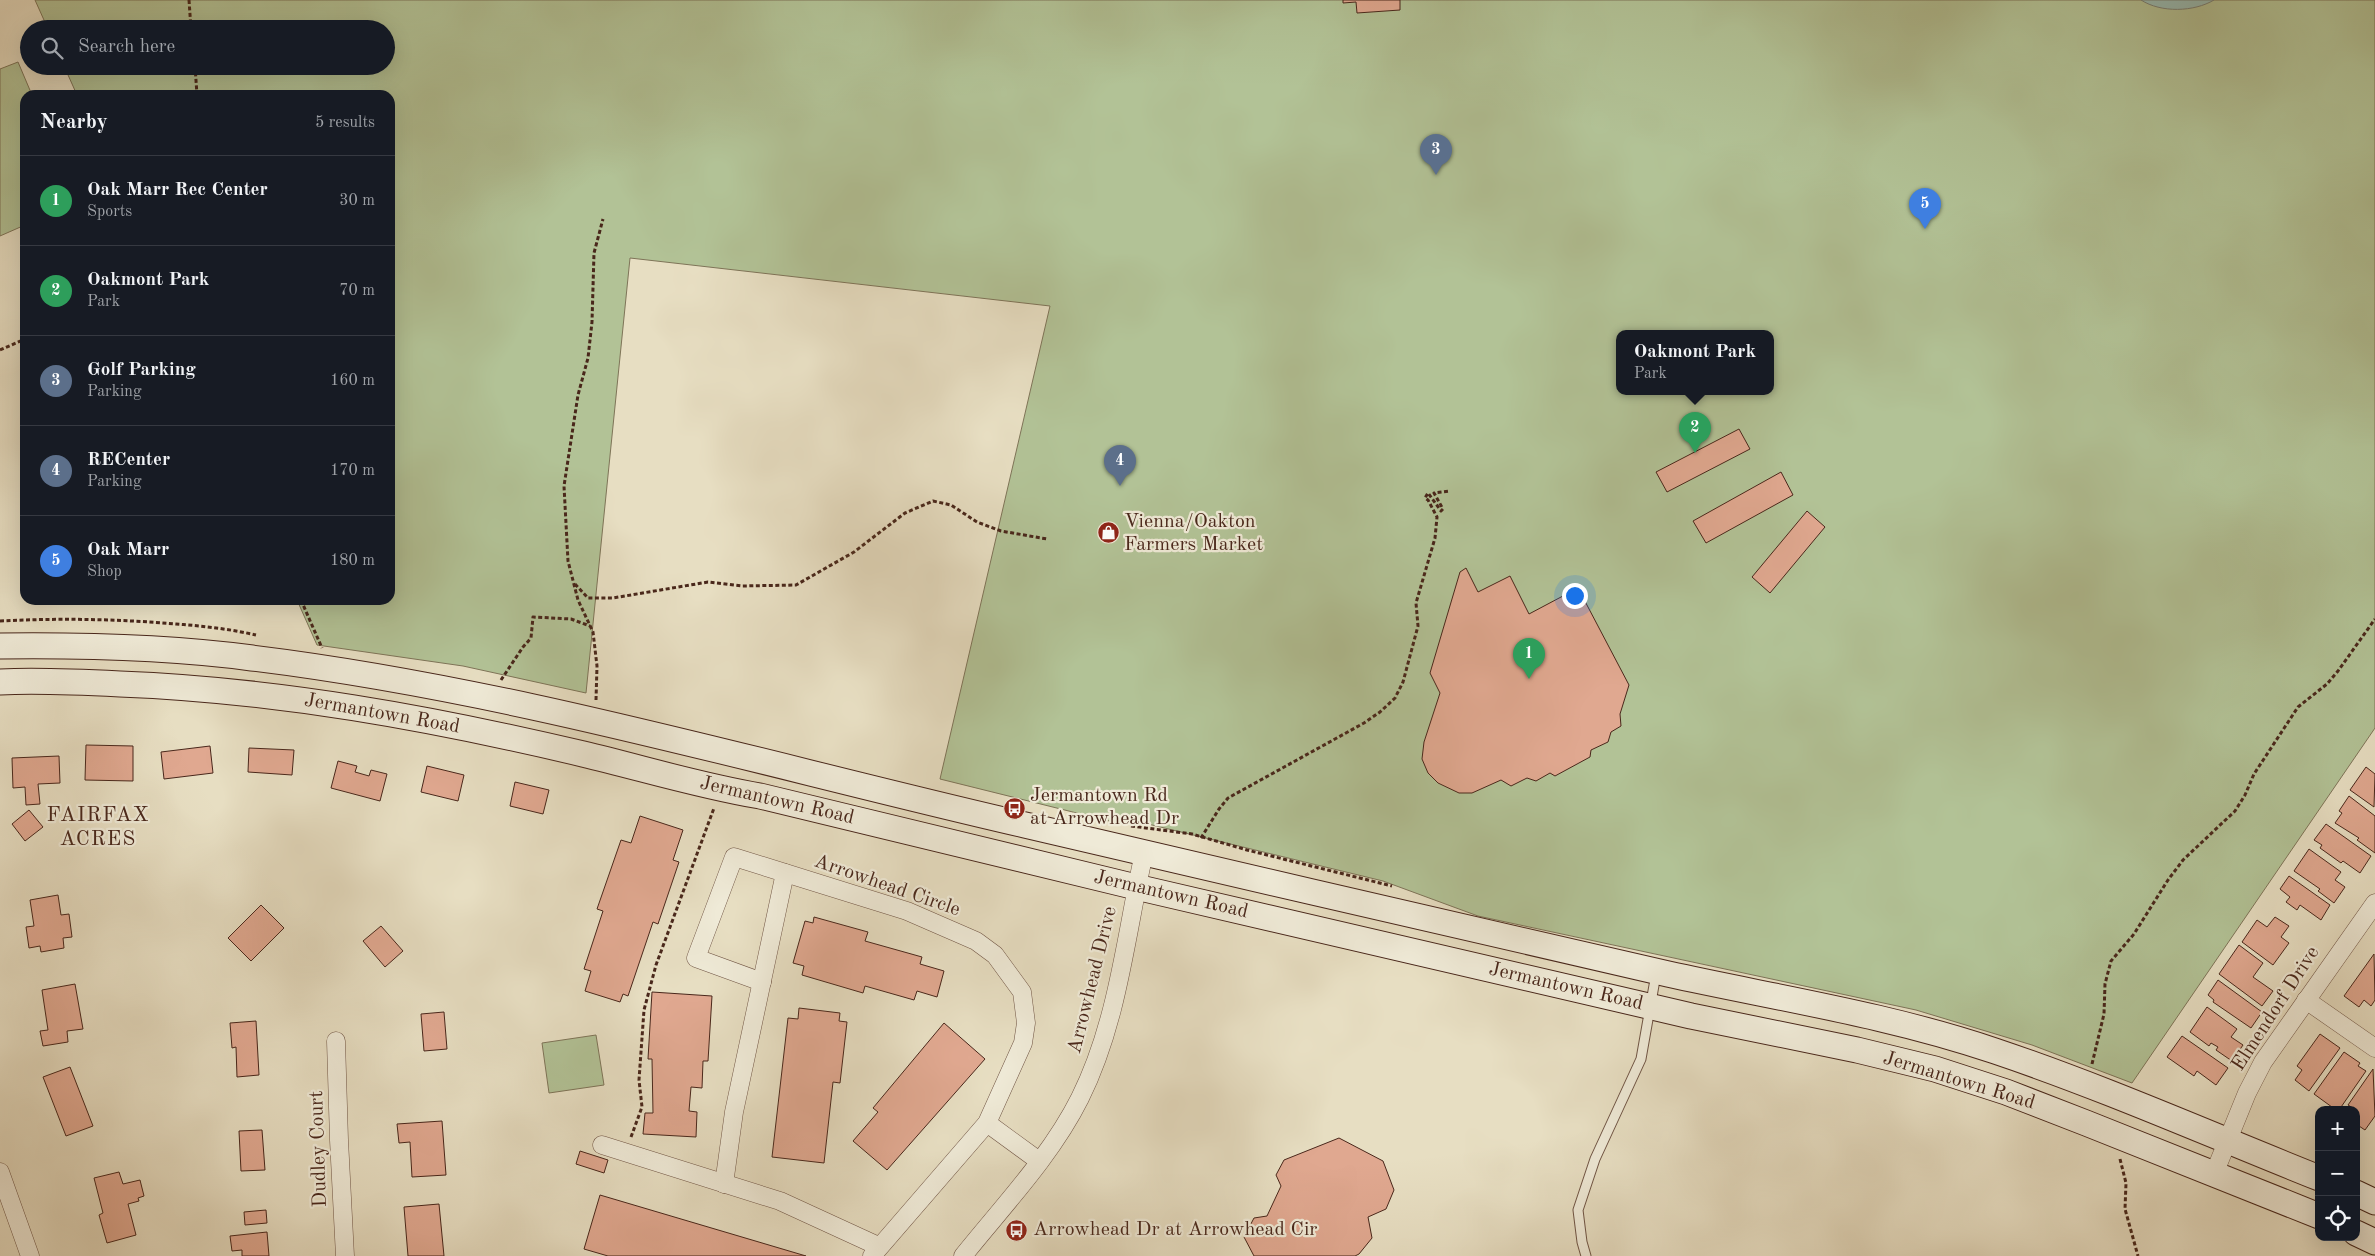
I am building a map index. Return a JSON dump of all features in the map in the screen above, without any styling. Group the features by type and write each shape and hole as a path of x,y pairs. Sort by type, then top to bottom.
{"main road":[{"name":"Jermantown Road","path":"0,646 93,647 246,657 438,686 592,721 1144,853 1656,971 1905,1024 1994,1050 2315,1176"},
{"name":"Jermantown Road","path":"0,682 80,682 186,687 250,693 390,713 583,754 720,789 760,796 1136,887 1650,1006 1935,1069 2014,1096 2315,1214"},
{"path":"2360,1195 2375,1202"},
{"path":"2360,1235 2375,1242"}],"street":[{"name":"Arrowhead Drive","path":"963,1256 1039,1161 1066,1123 1095,1064 1109,1021 1144,853"},
{"name":"Arrowhead Circle","path":"602,1145 780,1201 875,1251 987,1123 1023,1043 1026,1023 1022,992 995,955 976,941 908,911 734,857 696,958 762,982"},
{"name":"Arrowhead Circle","path":"724,1184 734,1112 785,873"},
{"name":"Elmendorf Drive","path":"2214,1174 2263,1062 2375,903"},
{"path":"2306,1000 2375,1048"},
{"name":"Dudley Court","path":"336,1041 345,1256"},
{"path":"987,1123 1039,1161"},
{"path":"0,1172 30,1256"}],"lane":[{"path":"1586,1256 1582,1242 1578,1210 1595,1159 1640,1059 1656,971"}],"path":[{"path":"189,0 190,20"},
{"path":"196,75 197,90"},
{"path":"592,721 596,703 597,666 590,626 578,600 568,561 564,486 578,394 588,358 592,322 594,253 603,219"},
{"path":"0,350 20,341"},
{"path":"1201,838 1218,809 1228,798 1364,723 1395,698 1403,682 1418,626 1416,602 1435,538 1437,517 1425,498 1428,493 1441,511 1443,509 1434,493 1450,491"},
{"path":"574,583 588,598 613,598 708,582 742,586 796,585 854,552 905,513 933,501 951,505 977,522 1001,531 1047,540"},
{"path":"303,605 323,650"},
{"path":"500,683 531,638 534,618 571,619 590,626"},
{"path":"2090,1069 2104,1014 2106,977 2111,961 2134,934 2183,860 2235,811 2246,795 2254,774 2298,706 2327,684 2375,619"},
{"path":"626,1152 642,1107 639,1080 644,1010 656,965 716,802"},
{"path":"1129,826 1192,834"},
{"path":"2119,1154 2126,1183 2124,1208 2138,1256"}],"green space":[{"path":"35,0 2375,0 2375,728 2132,1083 2032,1045 1916,1010 1478,916 1383,881 1115,816 1113,822 940,779 1050,306 630,258 586,693 463,666 317,645 299,605 395,605 395,90 75,90 68,75 395,75 395,20 44,20"},
{"path":"18,62 20,75 24,75 30,90 20,90 20,227 0,236 0,69"},
{"path":"596,1035 604,1085 549,1093 542,1043"}],"water":[{"path":"2141,0 2214,0 2187,9 2168,9"}],"building":[{"path":"1343,0 1400,0 1400,10 1357,13 1356,2 1343,3"},
{"path":"1739,429 1750,449 1667,492 1656,472"},
{"path":"1781,472 1793,495 1706,543 1693,521"},
{"path":"1807,511 1825,527 1770,593 1752,577"},
{"path":"1466,568 1478,592 1510,576 1529,614 1578,588 1629,685 1620,714 1621,726 1611,732 1608,742 1591,750 1590,757 1555,776 1550,773 1536,781 1527,778 1511,786 1501,780 1472,793 1459,793 1438,783 1428,773 1422,759 1424,742 1440,693 1430,673 1460,572"},
{"path":"86,745 133,746 133,781 85,780"},
{"path":"210,746 213,773 164,779 161,752"},
{"path":"249,748 294,750 292,775 248,772"},
{"path":"59,756 60,783 38,784 40,804 26,805 25,787 13,788 12,758"},
{"path":"338,761 357,766 355,772 369,776 371,770 387,774 380,801 331,788"},
{"path":"427,766 464,775 458,801 421,792"},
{"path":"2366,767 2375,774 2374,807 2350,790"},
{"path":"515,782 549,790 543,814 510,806"},
{"path":"2349,796 2375,816 2375,853 2357,840 2359,838 2335,823 2342,813 2339,811"},
{"path":"29,810 43,827 25,841 12,824"},
{"path":"640,816 683,830 673,860 679,862 658,924 653,922 628,996 623,994 620,1002 585,991 591,971 584,969 603,911 597,909 621,840 631,843"},
{"path":"2326,824 2371,856 2360,873 2343,861 2341,863 2320,848 2322,845 2314,840"},
{"path":"2309,849 2341,872 2335,880 2345,887 2334,903 2318,891 2320,889 2294,871"},
{"path":"2289,876 2330,905 2321,920 2300,905 2297,910 2286,902 2290,897 2280,889"},
{"path":"58,895 61,915 69,914 72,937 63,938 64,948 41,952 40,946 29,948 26,927 34,926 30,900"},
{"path":"261,905 284,928 251,961 228,938"},
{"path":"814,917 868,932 865,941 922,957 920,964 944,971 937,997 917,991 914,1000 865,986 863,993 802,975 804,966 793,963 805,921 813,923"},
{"path":"2275,917 2289,926 2281,937 2289,943 2273,965 2242,942 2257,920 2267,927"},
{"path":"381,926 403,951 385,967 363,941"},
{"path":"2239,945 2263,963 2253,977 2273,991 2262,1006 2219,974"},
{"path":"2374,954 2375,1000 2371,1006 2364,1000 2359,1007 2344,996"},
{"path":"2218,980 2262,1012 2251,1028 2213,1002 2214,1000 2208,995"},
{"path":"75,984 83,1029 67,1031 68,1042 43,1046 40,1031 48,1030 42,990"},
{"path":"652,992 712,996 708,1061 703,1061 702,1088 691,1087 689,1111 697,1112 696,1137 643,1134 645,1113 653,1113 652,1059 648,1059"},
{"path":"2207,1007 2237,1029 2231,1037 2243,1045 2232,1061 2216,1050 2218,1047 2211,1043 2209,1046 2190,1032"},
{"path":"799,1008 840,1013 839,1021 847,1022 840,1083 833,1082 824,1163 772,1157 788,1018 798,1019"},
{"path":"444,1012 447,1049 424,1051 421,1014"},
{"path":"256,1021 259,1075 237,1077 236,1047 232,1048 230,1023"},
{"path":"944,1023 985,1059 887,1170 853,1141 878,1112 873,1108"},
{"path":"2320,1034 2340,1048 2309,1091 2295,1080 2302,1070 2297,1066"},
{"path":"2182,1036 2228,1068 2216,1085 2197,1071 2194,1076 2167,1057"},
{"path":"2344,1052 2360,1063 2358,1066 2366,1071 2342,1106 2330,1106 2314,1094"},
{"path":"70,1067 93,1126 66,1136 43,1077"},
{"path":"2373,1069 2375,1116 2365,1130 2360,1127 2360,1106 2348,1105"},
{"path":"442,1121 446,1175 412,1177 410,1142 399,1143 397,1124"},
{"path":"262,1130 265,1170 241,1171 239,1131"},
{"path":"1339,1138 1383,1161 1394,1190 1386,1209 1368,1217 1372,1238 1359,1254 1355,1256 1254,1256 1244,1237 1254,1218 1267,1216 1281,1186 1276,1175 1284,1160"},
{"path":"580,1151 608,1160 604,1173 576,1164"},
{"path":"119,1172 123,1184 140,1180 144,1196 138,1198 139,1201 128,1204 136,1235 107,1243 99,1215 103,1213 94,1178"},
{"path":"600,1195 806,1256 608,1256 584,1249"},
{"path":"439,1204 444,1256 408,1256 404,1207"},
{"path":"266,1210 267,1223 245,1225 244,1212"},
{"path":"267,1232 269,1256 242,1256 242,1250 232,1251 230,1236"}],"place":[{"name":"Golf Parking","path":"1436,175"},
{"name":"Oak Marr","path":"1925,229"},
{"name":"Oakmont Park","path":"1695,453"},
{"name":"RECenter","path":"1120,486"},
{"name":"Vienna/Oakton Farmers Market","path":"1108,533"},
{"name":"Oak Marr Rec Center","path":"1529,679"},
{"name":"Jermantown Rd at Arrowhead Dr","path":"1014,808"},
{"name":"Arrowhead Dr at Arrowhead Cir","path":"1017,1230"}],"district":[{"name":"FAIRFAX ACRES","path":"98,827"}]}
